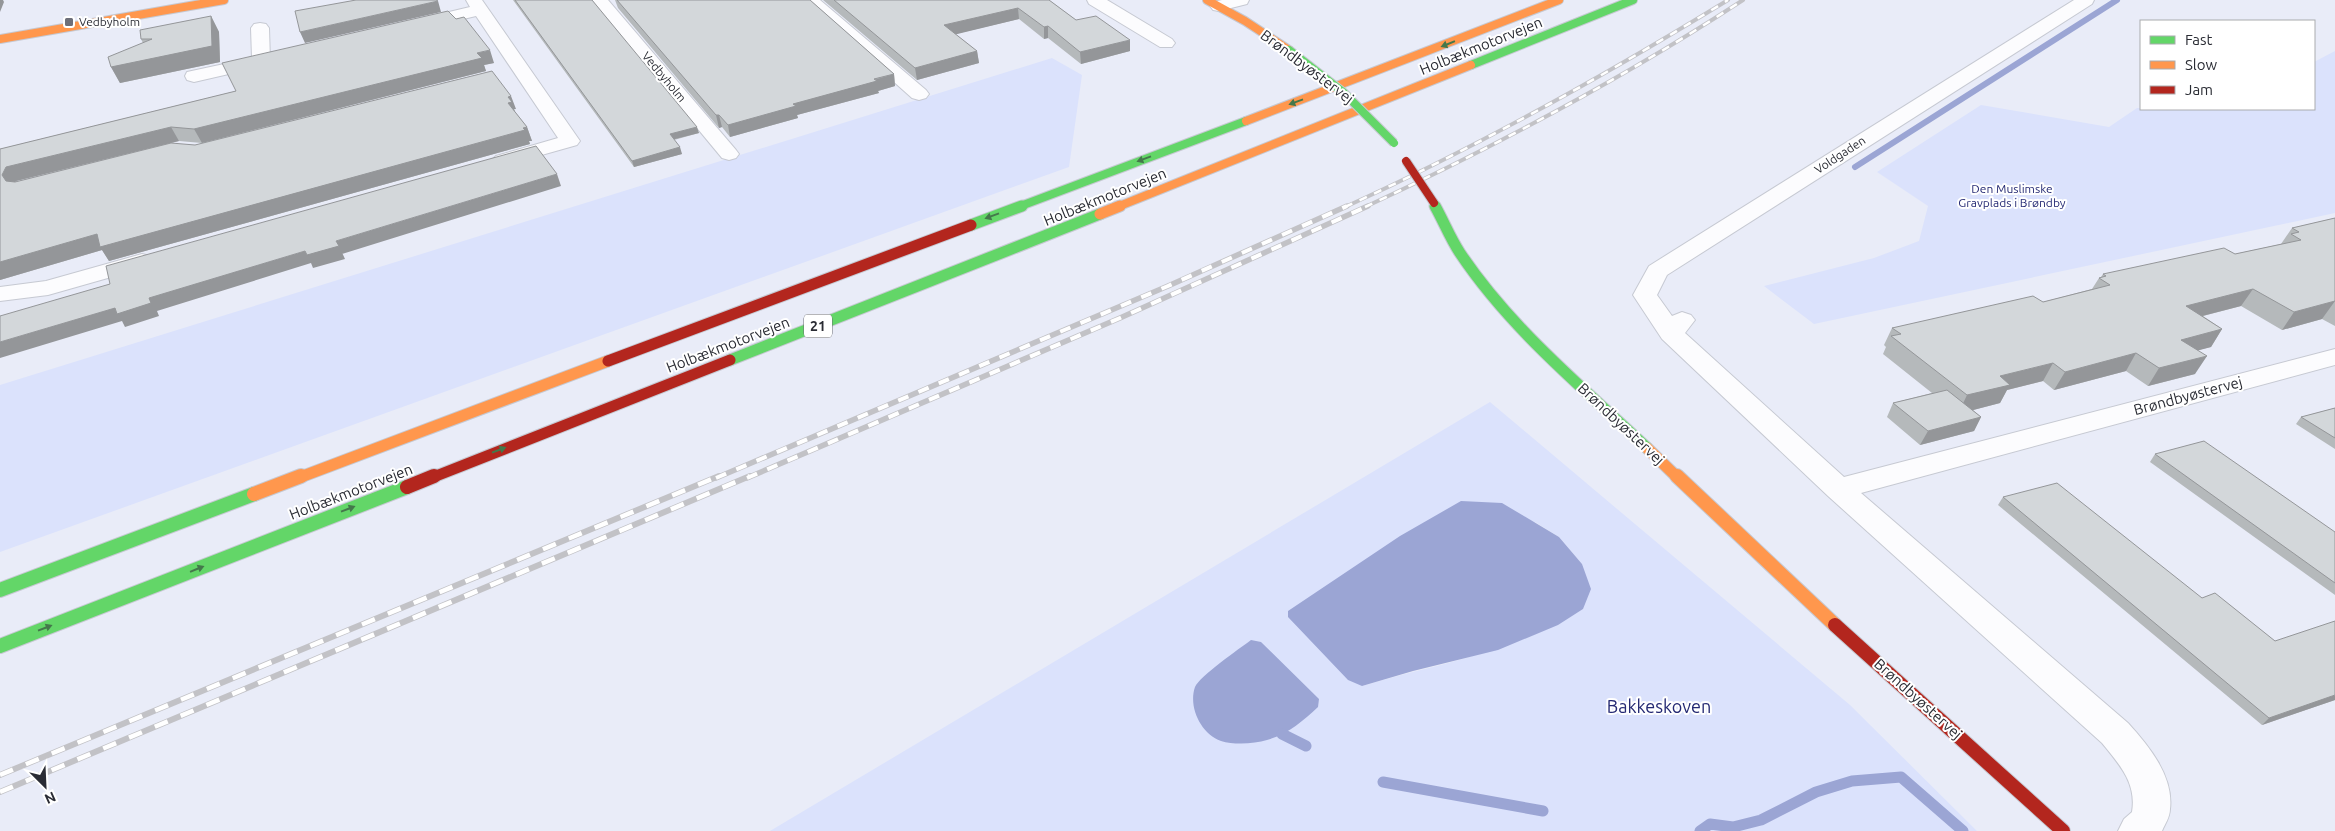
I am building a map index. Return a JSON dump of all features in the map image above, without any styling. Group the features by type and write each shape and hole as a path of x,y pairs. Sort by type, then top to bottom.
{"main road":[{"path":"0,39 224,0"},
{"name":"Holbækmotorvejen","path":"0,590 1387,68 1558,0"},
{"name":"Holbækmotorvejen","path":"0,646 1050,236 1633,0"},
{"name":"Brøndbyøstervej","path":"1213,3 1289,50 1327,77 1354,101 1394,143 1434,204 1464,258 1492,297 1527,336 1824,615 2063,831"}],"street":[{"name":"Vedbyholm","path":"599,0 729,154"},
{"path":"810,0 919,94"},
{"path":"1096,0 1166,43"},
{"path":"1213,3 1241,0"},
{"name":"Voldgaden","path":"1838,489 1646,295 1657,271 2086,0"},
{"path":"404,28 477,5 511,72 570,141 484,165"},
{"path":"260,28 261,60"},
{"path":"194,76 280,56"},
{"path":"0,294 48,288 162,256"},
{"name":"Brøndbyøstervej","path":"1838,489 2335,357"},
{"path":"1838,489 2115,733 2137,760 2146,774 2151,787 2152,814 2142,828 2137,831"}],"green space":[{"name":"Den Muslimske Gravplads i Brøndby","path":"2335,51 2335,213 1814,324 1764,286 1874,258 1919,241 1928,206 1877,172 1981,105 2109,127 2137,108 2140,108 2140,110 2315,110 2315,61"},
{"path":"1052,58 1082,75 1069,167 0,552 0,385"},
{"name":"Bakkeskoven","path":"1490,402 1850,705 1977,831 770,831","holes":["1535,522 1559,537 1582,564 1583,609 1557,624 1503,647 1362,686"]}],"water":[{"path":"1461,501 1502,503 1559,537 1582,564 1591,589 1583,609 1558,625 1498,650 1362,686 1348,680 1288,617 1288,611 1400,536"},
{"path":"1251,640 1261,642 1319,699 1318,707 1295,726 1275,737 1250,743 1221,741 1208,732 1198,719 1193,703 1195,687 1212,670"}],"building":[{"path":"356,0 438,1 300,32 295,11"},
{"path":"515,0 592,0 697,127 670,134 680,147 632,161"},
{"path":"617,0 810,0 894,74 874,79 877,81 793,104 796,106 728,125 719,115 716,115"},
{"path":"834,0 1049,0 1076,20 1096,16 1130,40 1080,52 1048,26 1044,27 1018,8 944,25 977,51 915,68"},
{"path":"448,11 456,19 464,17 490,50 477,53 482,58 194,129 171,127 6,167 2,175 6,181 15,182 171,143 195,145 492,71 511,96 508,97 512,102 508,103 527,127 523,128 525,130 100,247 97,234 0,262 0,149 236,91 222,63"},
{"path":"211,16 212,46 111,67 108,57 152,39 141,39 140,30"},
{"path":"536,146 557,174 336,241 339,246 307,255 305,251 149,298 151,303 117,314 115,308 0,342 0,316 110,284 106,266"},
{"path":"2335,218 2335,301 2294,312 2253,289 2186,306 2222,329 2181,340 2207,356 2159,368 2136,353 2065,372 2053,363 2000,376 2010,385 1967,395 1891,336 1901,334 1892,328 2033,296 2043,302 2110,285 2099,278 2106,276 2103,274 2224,248 2235,254 2301,240 2291,234 2299,232 2292,228"},
{"path":"1947,390 1981,417 1928,431 1893,403"},
{"path":"2335,408 2335,438 2301,417"},
{"path":"2204,441 2335,532 2335,583 2155,454"},
{"path":"2057,483 2202,598 2215,593 2275,641 2335,621 2335,695 2269,718 2003,497"}],"waterway":[{"path":"1855,167 2117,0"},
{"path":"1282,734 1306,746"},
{"path":"1700,831 1710,824 1733,827 1761,820 1816,792 1852,781 1901,777 1963,831"},
{"path":"1383,782 1543,811"}],"railway":[{"path":"1345,207 1443,160 1540,110 1728,0"},
{"path":"1365,207 1510,136 1558,110 1651,57 1743,0"},
{"path":"716,478 1168,286 1347,206"},
{"path":"747,478 1120,318 1368,206"},
{"path":"0,775 719,476"},
{"path":"0,792 750,476"}],"traffic: fast":[{"path":"1471,65 1633,0"},
{"path":"1289,50 1344,93 1394,143"},
{"path":"971,225 1246,121"},
{"path":"1434,203 1460,253 1506,311 1551,358 1647,448"},
{"path":"730,360 1100,214"},
{"path":"0,646 407,487"},
{"path":"0,590 254,494"}],"traffic: slow":[{"path":"0,39 224,0"},
{"path":"1207,0 1245,21 1289,50"},
{"path":"1246,121 1559,0"},
{"path":"1100,214 1471,65"},
{"path":"254,494 608,361"},
{"path":"1647,448 1835,625"}],"traffic: jam":[{"path":"1406,161 1434,203"},
{"path":"608,361 971,225"},
{"path":"407,487 730,360"},
{"path":"1835,625 2063,831"}],"place":[{"name":"Vedbyholm","path":"69,22"}]}
